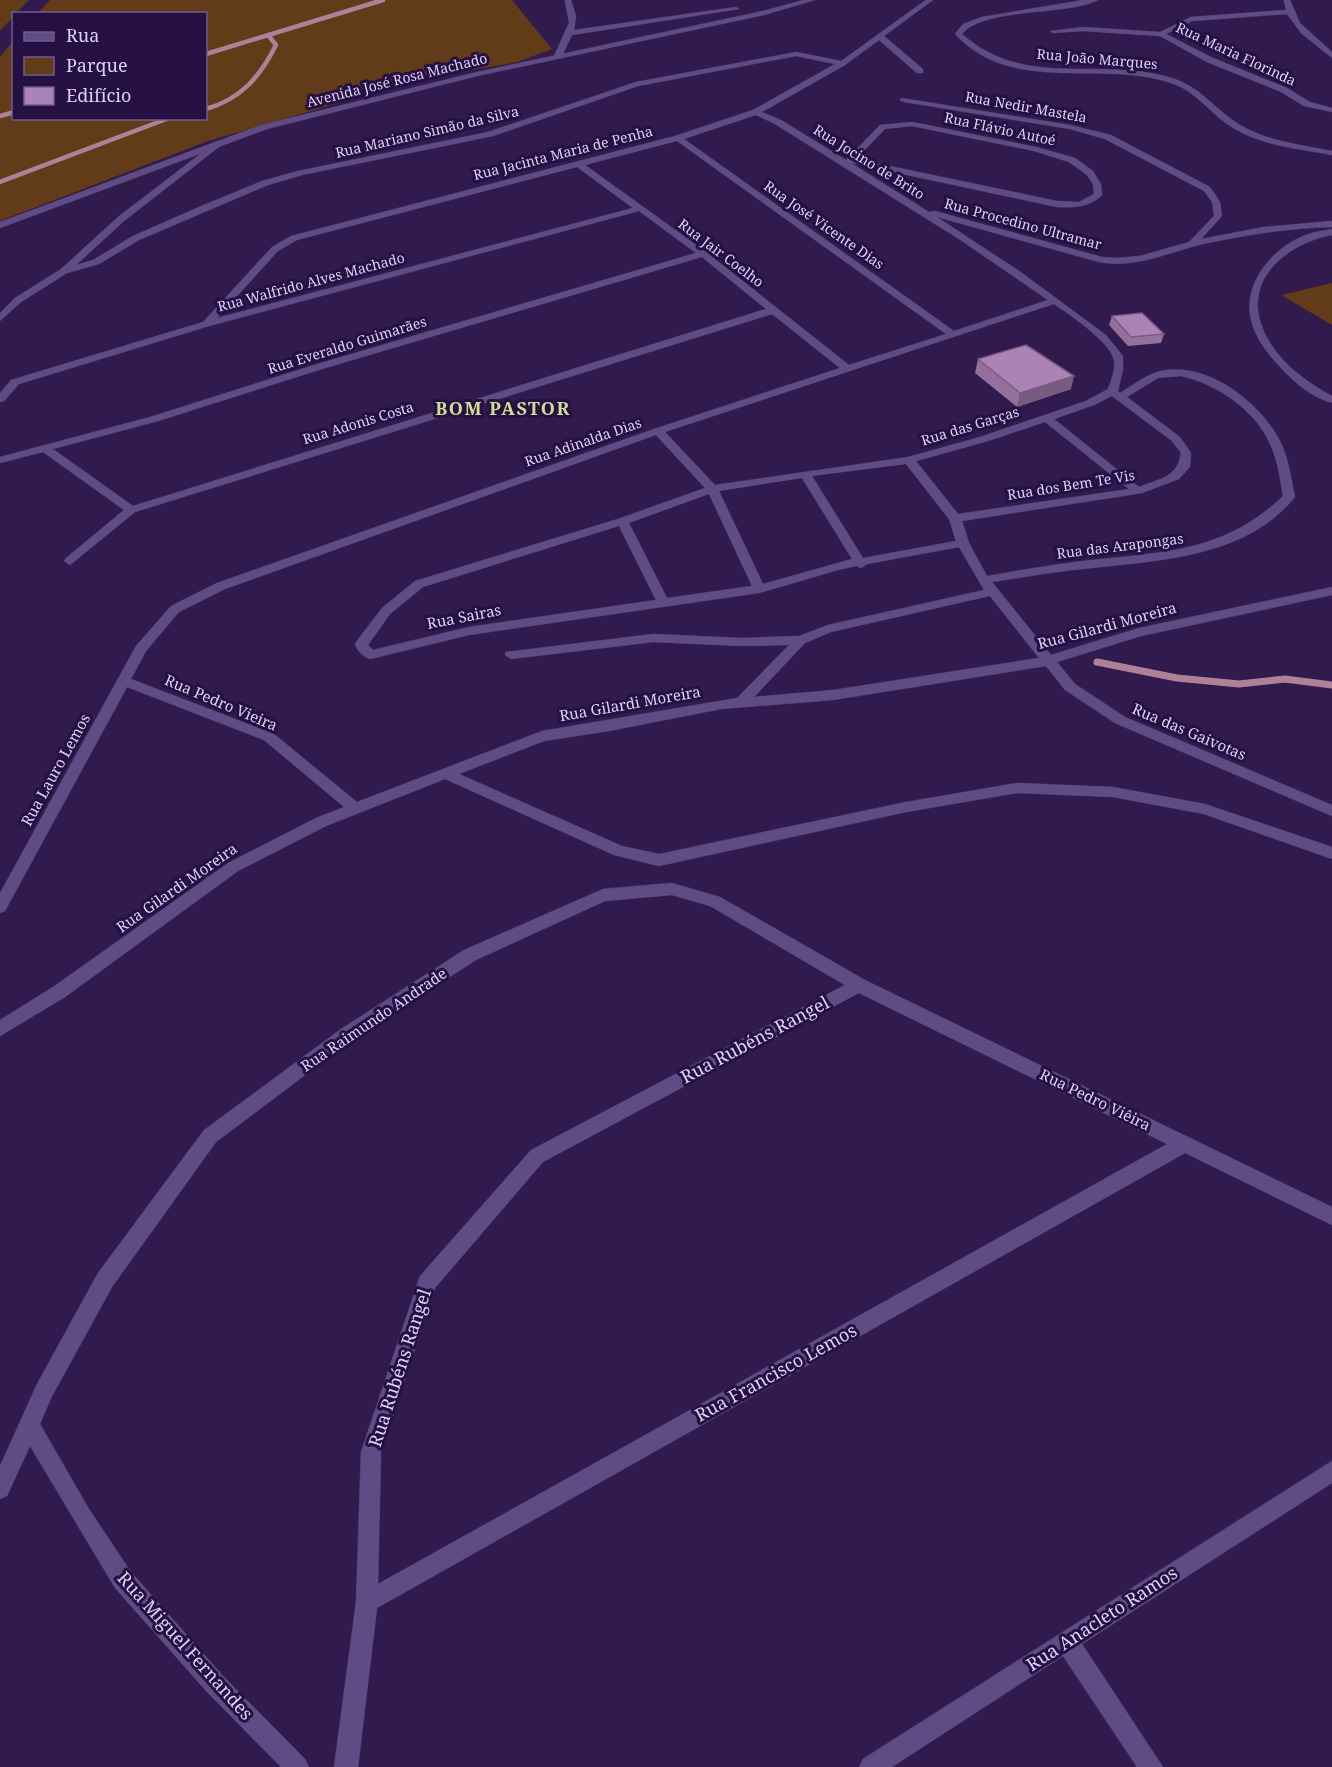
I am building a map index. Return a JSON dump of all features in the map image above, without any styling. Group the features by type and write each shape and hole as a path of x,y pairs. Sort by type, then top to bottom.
{"street":[{"path":"558,56 570,33 574,11 568,0"},
{"name":"Avenida José Rosa Machado","path":"0,225 219,143 333,108 558,56 764,13 812,0"},
{"name":"Rua Jacinta Maria de Penha","path":"206,324 275,249 294,238 678,138 756,112 842,63 930,0"},
{"name":"Rua João Marques","path":"1095,0 984,18 965,25 958,34 969,48 1006,63 1064,72 1145,74 1170,80 1194,90 1215,110 1240,128 1284,143 1332,153"},
{"path":"1287,0 1287,12 1302,30 1332,56"},
{"path":"570,33 736,9"},
{"path":"1161,34 1191,19 1287,12"},
{"name":"Rua Maria Florinda","path":"1053,31 1083,29 1161,34 1210,60 1284,90 1307,104 1332,110"},
{"path":"1302,30 1332,44"},
{"path":"880,37 920,71"},
{"name":"Rua Mariano Simão da Silva","path":"64,271 96,262 136,238 266,183 301,173 490,134 636,84 796,54 817,56 842,63"},
{"name":"Rua Nedir Mastela","path":"904,100 1070,127 1108,137 1134,149 1207,189 1216,202 1218,216 1193,243"},
{"name":"Rua Jocino de Brito","path":"756,112 848,161 1055,301"},
{"name":"Rua Flávio Autoé","path":"912,124 1036,149 1072,160 1090,173 1097,184 1098,195 1090,202 1075,206 1057,204 848,161 883,127 912,124"},
{"name":"Rua José Vicente Dias","path":"678,138 954,335"},
{"path":"0,318 18,300 64,271 121,219 219,143"},
{"name":"Rua Jair Coelho","path":"577,164 703,254 846,368"},
{"name":"Rua Walfrido Alves Machado","path":"0,399 15,382 206,324 638,209"},
{"name":"Rua Procedino Ultramar","path":"920,209 1102,260 1123,262 1147,259 1193,243 1259,231 1332,224"},
{"path":"1332,232 1302,239 1279,252 1263,271 1254,292 1256,323 1270,348 1302,382 1332,400"},
{"name":"Rua Everaldo Guimarães","path":"0,460 154,419 329,363 703,254"},
{"path":"1055,301 1108,342 1118,355 1118,394"},
{"name":"Rua Adinalda Dias","path":"141,649 175,609 221,586 658,431 1055,301"},
{"name":"Rua Adonis Costa","path":"70,561 131,510 774,310"},
{"name":"Rua das Arapongas","path":"983,580 1041,570 1195,552 1248,532 1275,513 1289,497 1275,441 1265,424 1241,401 1215,383 1181,372 1167,372 1118,394"},
{"name":"Rua das Garças","path":"712,489 909,460 984,439 1118,394"},
{"name":"Rua dos Bem Te Vis","path":"955,518 1138,490 1176,477 1184,467 1186,453 1176,439 1118,394"},
{"path":"1045,417 1138,490"},
{"path":"658,431 712,489 759,589"},
{"path":"44,448 131,510"},
{"path":"909,460 955,518 963,543 983,580 1047,661"},
{"path":"805,474 861,564"},
{"name":"Rua Sairas","path":"712,489 622,521 418,584 386,611 361,645 370,655 470,631 759,589 837,566 861,564 963,543"},
{"path":"622,521 664,604"},
{"name":"Rua Gilardi Moreira","path":"0,1029 59,992 233,867 321,822 543,736 741,702 833,694 1047,661 1139,632 1332,591"},
{"path":"511,655 653,638 742,642 801,640 828,629 992,592"},
{"path":"741,702 801,640"},
{"name":"Rua Lauro Lemos","path":"0,906 141,649"},
{"name":"Rua das Gaivotas","path":"1047,661 1070,687 1120,720 1184,749 1290,791 1332,811"},
{"name":"Rua Pedro Vieira","path":"124,681 269,737 356,809"},
{"path":"447,774 619,851 659,860 906,807 1017,788 1113,792 1205,809 1332,853"},
{"name":"Rua Raimundo Andrade","path":"0,1489 44,1391 105,1280 210,1136 347,1035 470,955 603,895 672,889 715,901 859,985"},
{"name":"Rua Pedro Viêira","path":"859,985 1332,1216"},
{"name":"Rua Rubéns Rangel","path":"346,1767 367,1602 371,1452 427,1282 537,1156 859,985"},
{"name":"Rua Francisco Lemos","path":"367,1602 1184,1144"},
{"name":"Rua Miguel Fernandes","path":"29,1425 82,1516 123,1580 216,1685 297,1767"},
{"name":"Rua Anacleto Ramos","path":"871,1767 1332,1471"},
{"path":"1066,1642 1151,1767"}],"green space":[{"path":"0,0 29,0 17,12 12,12 12,18 0,31"},
{"path":"50,0 512,0 552,49 518,62 350,91 356,98 208,141 0,221 0,57 12,42 12,120 207,120 207,12 39,12"},
{"path":"1332,283 1332,325 1281,295"}],"building":[{"path":"1142,313 1164,334 1131,337 1112,316"},
{"path":"1026,345 1074,376 1020,393 978,359"}],"waterway":[{"path":"268,35 383,0"},
{"path":"207,54 268,35"},
{"path":"207,109 239,93 256,77 276,45 268,35"},
{"path":"0,116 12,113"},
{"path":"0,182 164,120"},
{"path":"1097,662 1177,678 1239,684 1285,679 1332,685"}],"district":[{"name":"BOM PASTOR","path":"503,409"}]}
